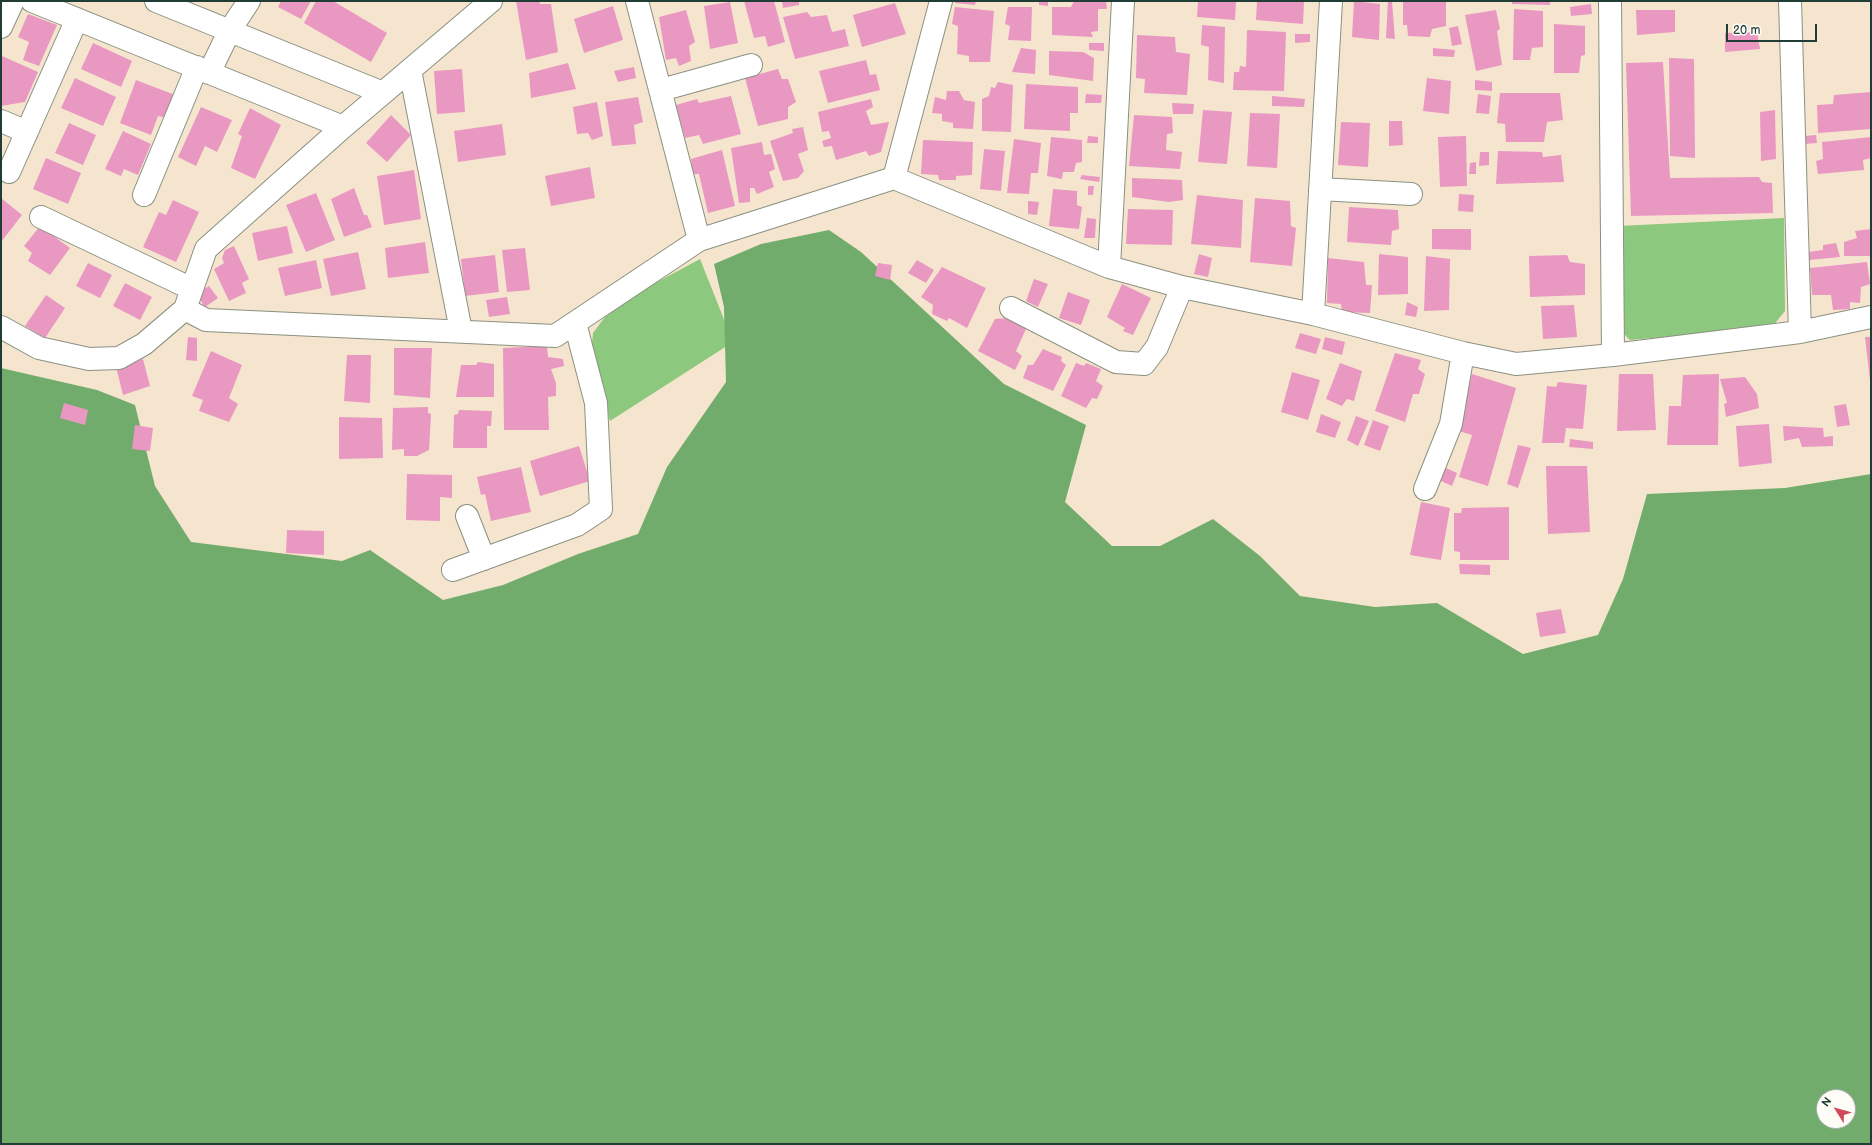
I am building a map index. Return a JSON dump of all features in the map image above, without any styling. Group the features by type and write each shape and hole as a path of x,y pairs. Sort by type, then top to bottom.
{"street":[{"path":"1,27 13,1"},
{"path":"32,1 343,127"},
{"path":"156,1 383,93"},
{"path":"144,195 203,70 249,1"},
{"path":"1,327 39,348 89,360 119,358 144,344 188,299 206,249 343,127 490,1"},
{"path":"637,1 700,240"},
{"path":"894,178 941,1"},
{"path":"1109,266 1123,1"},
{"path":"1313,314 1331,1"},
{"path":"1610,1 1613,355"},
{"path":"1790,1 1800,332"},
{"path":"9,172 77,19"},
{"path":"660,90 751,65"},
{"path":"410,70 461,331"},
{"path":"1,121 27,132"},
{"path":"41,217 188,299 206,320 555,336 700,240 894,178 1109,266 1182,287 1313,314 1463,353 1516,364 1613,355 1800,332 1871,317"},
{"path":"1320,189 1411,194"},
{"path":"1011,308 1116,362 1144,364 1157,347 1182,287"},
{"path":"453,570 577,525 601,509 596,403 575,323"},
{"path":"1425,489 1451,424 1463,353"},
{"path":"467,516 484,559"}],"green space":[{"path":"1784,218 1785,311 1772,327 1630,340 1621,331 1618,226"},
{"path":"829,230 861,252 1004,384 1086,425 1065,502 1112,546 1160,546 1213,519 1260,556 1300,596 1375,607 1437,603 1523,654 1598,635 1623,579 1647,494 1785,488 1871,474 1871,1144 1,1144 1,368 97,390 135,405 155,486 191,542 342,561 370,550 443,600 503,585 578,554 638,534 667,467 726,382 724,307 714,264 761,244"},
{"path":"700,259 733,342 610,421 598,376 590,364 593,333 605,317 648,287"}],"building":[{"path":"281,1 311,1 301,19 278,7"},
{"path":"316,1 333,1 387,33 371,62 304,23"},
{"path":"516,1 539,1 540,4 551,4 558,52 526,60"},
{"path":"744,1 774,1 785,42 768,47 765,36 754,38"},
{"path":"782,1 799,1 799,5 783,8"},
{"path":"955,1 976,1 975,5 955,3"},
{"path":"1039,1 1048,1 1048,6 1039,5"},
{"path":"1074,1 1106,1 1107,9 1098,9 1098,31 1091,32 1093,37 1052,35 1052,7 1071,7"},
{"path":"1198,1 1236,1 1235,20 1197,17"},
{"path":"1257,1 1304,1 1303,24 1256,20"},
{"path":"1354,1 1380,4 1379,40 1352,37"},
{"path":"1388,1 1392,1 1395,39 1386,38"},
{"path":"1403,1 1446,1 1446,26 1432,29 1430,37 1408,36 1407,25 1403,25"},
{"path":"1512,1 1550,1 1550,5 1512,4"},
{"path":"730,2 738,43 710,49 704,6"},
{"path":"895,3 906,34 862,47 853,15"},
{"path":"1591,4 1592,14 1571,16 1570,7"},
{"path":"613,6 623,40 584,53 574,19"},
{"path":"955,7 994,11 990,62 969,62 969,56 957,54 958,26 952,24"},
{"path":"1008,7 1032,7 1031,41 1008,40 1010,26 1005,24"},
{"path":"1514,9 1543,11 1543,47 1532,48 1530,60 1513,60"},
{"path":"686,10 695,42 689,46 691,61 679,66 676,58 666,60 659,17"},
{"path":"1496,10 1500,29 1497,31 1502,65 1476,71 1465,15"},
{"path":"1636,10 1675,10 1675,32 1637,35"},
{"path":"807,12 811,17 827,15 832,32 845,29 849,46 795,59 783,17"},
{"path":"28,14 57,25 39,66 23,60 29,42 18,37"},
{"path":"1554,24 1585,26 1585,55 1581,56 1579,73 1554,73"},
{"path":"1202,25 1225,27 1224,83 1208,80 1209,47 1201,45"},
{"path":"1458,26 1462,44 1452,46 1449,28"},
{"path":"1247,30 1286,32 1284,91 1233,90 1234,72 1239,72 1240,66 1246,67"},
{"path":"1757,32 1760,49 1725,52 1725,33"},
{"path":"1295,34 1310,34 1310,42 1295,43"},
{"path":"1137,35 1175,37 1176,52 1190,54 1187,95 1144,93 1145,79 1136,78"},
{"path":"93,43 132,61 121,87 81,69"},
{"path":"1089,43 1104,43 1104,51 1089,50"},
{"path":"1021,48 1036,50 1035,74 1012,72"},
{"path":"1433,48 1455,50 1454,57 1433,56"},
{"path":"1049,51 1083,52 1094,58 1093,81 1049,75"},
{"path":"2,56 38,72 25,102 1,106"},
{"path":"1669,58 1694,59 1695,158 1670,156"},
{"path":"866,60 870,75 876,74 880,90 828,103 819,71"},
{"path":"1663,62 1670,178 1759,177 1762,182 1772,183 1773,213 1631,216 1626,63"},
{"path":"568,63 576,89 531,98 529,73"},
{"path":"634,67 636,78 618,82 614,71"},
{"path":"462,69 465,112 437,114 434,71"},
{"path":"778,69 782,79 788,79 796,102 788,107 788,119 758,126 745,78"},
{"path":"75,78 116,97 103,126 61,108"},
{"path":"1427,78 1451,81 1449,114 1423,111"},
{"path":"136,80 175,95 166,118 158,116 151,135 120,123"},
{"path":"1475,80 1492,82 1492,91 1475,90"},
{"path":"998,82 1013,85 1011,132 982,131 982,99 989,96 991,87 995,88"},
{"path":"1026,84 1078,87 1078,113 1070,113 1070,131 1024,129"},
{"path":"947,91 959,91 964,100 975,102 973,129 953,128 953,123 942,121 942,114 932,113 935,97 946,100"},
{"path":"1871,92 1871,129 1818,133 1817,105 1833,104 1834,95"},
{"path":"1500,93 1560,93 1563,120 1547,122 1544,142 1506,142 1505,124 1497,123"},
{"path":"1086,94 1102,95 1101,103 1085,103"},
{"path":"1478,94 1491,96 1489,114 1476,113"},
{"path":"731,96 741,134 703,144 699,135 685,138 676,105 697,99 699,103"},
{"path":"1272,96 1305,99 1304,107 1272,106"},
{"path":"638,97 643,122 634,125 636,144 612,146 605,102"},
{"path":"871,99 873,107 866,111 871,125 889,122 881,152 869,156 866,151 836,160 832,146 824,147 822,141 831,138 829,131 822,132 818,112"},
{"path":"597,102 603,136 592,140 588,133 577,134 573,107"},
{"path":"1172,103 1194,104 1193,114 1173,114"},
{"path":"201,107 232,120 217,152 205,146 196,166 178,157"},
{"path":"250,108 281,125 255,179 231,168 242,136 238,134"},
{"path":"1203,110 1232,112 1227,164 1198,162"},
{"path":"1775,110 1776,159 1761,161 1760,112"},
{"path":"1250,113 1280,114 1277,168 1247,166"},
{"path":"391,115 411,135 387,162 366,143"},
{"path":"1134,115 1172,117 1173,133 1167,134 1166,150 1182,152 1180,169 1129,166"},
{"path":"1389,121 1402,121 1403,145 1389,146"},
{"path":"1341,122 1370,123 1368,167 1338,165"},
{"path":"69,123 96,135 83,165 55,153"},
{"path":"502,124 506,155 458,162 454,131"},
{"path":"803,127 808,150 798,154 804,171 798,178 783,181 770,141 793,133 792,129"},
{"path":"123,131 151,144 138,175 124,169 121,176 105,169"},
{"path":"1816,135 1817,143 1804,144 1804,136"},
{"path":"1088,136 1098,137 1098,143 1087,143"},
{"path":"1466,136 1467,186 1440,187 1438,137"},
{"path":"1051,137 1082,140 1082,162 1076,163 1074,172 1063,172 1062,179 1047,176"},
{"path":"1871,137 1871,158 1863,160 1864,170 1818,174 1816,161 1823,159 1822,142"},
{"path":"1014,139 1041,143 1038,173 1031,173 1029,194 1007,193"},
{"path":"923,140 973,142 972,175 956,176 956,180 939,180 938,175 921,174"},
{"path":"762,142 764,155 771,154 775,169 769,172 774,187 757,194 754,188 750,188 750,202 739,203 731,148"},
{"path":"984,149 1005,151 1001,191 980,189"},
{"path":"722,150 735,206 708,213 699,174 693,174 691,159"},
{"path":"1498,151 1542,152 1543,157 1561,155 1564,182 1496,184"},
{"path":"1480,152 1489,152 1489,165 1479,166"},
{"path":"46,158 81,173 68,204 33,189"},
{"path":"1476,162 1476,174 1469,174 1470,163"},
{"path":"590,167 595,198 551,206 545,176"},
{"path":"414,170 421,219 384,225 377,176"},
{"path":"1082,175 1100,177 1099,182 1080,179"},
{"path":"1132,178 1182,180 1183,200 1169,202 1132,197"},
{"path":"1088,186 1094,186 1093,195 1088,195"},
{"path":"354,188 364,215 367,215 372,227 344,237 331,199"},
{"path":"1053,189 1077,191 1077,205 1082,207 1079,229 1049,226"},
{"path":"316,193 335,240 306,252 286,205"},
{"path":"1459,194 1474,195 1473,212 1458,211"},
{"path":"1197,195 1243,200 1241,248 1191,244"},
{"path":"1,198 22,215 1,242"},
{"path":"1255,198 1290,201 1291,226 1296,228 1292,266 1250,262"},
{"path":"173,200 199,212 176,262 143,247 159,212 166,215"},
{"path":"1028,201 1039,202 1037,215 1028,214"},
{"path":"1349,207 1398,210 1399,229 1392,231 1391,245 1347,242"},
{"path":"1128,209 1173,210 1172,245 1126,244"},
{"path":"1087,218 1096,219 1095,238 1084,238"},
{"path":"40,226 70,248 50,275 28,261 32,253 24,246"},
{"path":"287,226 293,253 258,261 252,233"},
{"path":"1432,229 1471,229 1471,250 1432,249"},
{"path":"1871,229 1871,256 1844,256 1844,242 1857,238 1855,231"},
{"path":"425,242 429,273 388,278 385,248"},
{"path":"1836,243 1840,257 1809,260 1808,252 1823,250 1823,245"},
{"path":"234,246 249,279 242,283 246,293 229,301 214,269 224,263 222,258 225,250"},
{"path":"525,248 530,290 507,292 502,250"},
{"path":"358,252 366,289 331,296 323,259"},
{"path":"1199,254 1212,258 1208,277 1194,274"},
{"path":"1379,254 1408,257 1408,294 1378,295"},
{"path":"495,255 499,292 465,296 461,259"},
{"path":"1567,255 1570,262 1585,264 1585,295 1530,297 1529,256"},
{"path":"1426,256 1450,259 1449,310 1424,311"},
{"path":"1328,258 1364,262 1366,285 1372,285 1370,313 1342,312 1341,304 1327,303"},
{"path":"316,260 322,288 285,296 278,268"},
{"path":"917,260 934,270 926,283 908,273"},
{"path":"1867,262 1870,284 1861,287 1860,303 1850,302 1850,309 1833,310 1831,295 1812,295 1810,268"},
{"path":"88,263 112,275 100,298 76,286"},
{"path":"878,263 892,265 890,280 875,276"},
{"path":"942,267 986,288 967,328 949,318 947,321 932,314 933,305 921,297"},
{"path":"1034,279 1048,284 1038,307 1026,301"},
{"path":"125,283 152,297 140,320 113,306"},
{"path":"1122,284 1151,298 1133,335 1123,331 1125,328 1107,317"},
{"path":"209,286 218,298 205,307 196,294"},
{"path":"1068,292 1090,300 1081,325 1059,318"},
{"path":"46,295 65,308 45,338 25,326"},
{"path":"507,297 510,314 489,317 486,300"},
{"path":"1407,302 1418,307 1416,317 1405,315"},
{"path":"1574,305 1577,337 1543,339 1541,306"},
{"path":"1007,318 1026,329 1016,351 1022,356 1015,370 978,351 995,319"},
{"path":"1300,333 1321,339 1316,354 1295,348"},
{"path":"188,337 197,338 197,361 186,360"},
{"path":"1325,337 1345,342 1342,355 1322,349"},
{"path":"1865,337 1871,337 1871,380 1870,380"},
{"path":"547,346 548,357 563,359 564,366 551,369 556,383 556,396 548,397 549,430 504,430 503,348"},
{"path":"394,348 432,348 430,398 394,395"},
{"path":"1043,349 1062,357 1061,361 1066,365 1053,391 1023,378 1028,365 1033,365"},
{"path":"211,351 242,365 229,398 238,404 229,422 199,411 203,400 192,396"},
{"path":"1395,353 1421,360 1418,369 1425,374 1419,394 1413,394 1405,422 1375,411"},
{"path":"347,355 371,355 370,403 344,401"},
{"path":"143,359 150,386 123,395 116,367"},
{"path":"478,362 494,364 494,397 456,397 461,365 476,365"},
{"path":"1076,363 1084,366 1086,363 1101,369 1096,381 1103,386 1097,399 1092,398 1086,408 1061,396"},
{"path":"1340,363 1362,371 1354,401 1347,399 1342,406 1326,399"},
{"path":"1292,372 1320,380 1308,420 1281,412"},
{"path":"1472,374 1516,388 1488,486 1459,477 1472,435 1459,431 1458,428"},
{"path":"1619,374 1653,374 1656,430 1617,431"},
{"path":"1719,374 1718,445 1667,445 1669,406 1681,406 1683,375"},
{"path":"1745,377 1757,394 1759,408 1726,417 1724,404 1727,403 1720,379"},
{"path":"1558,382 1587,385 1583,429 1566,428 1564,443 1542,443 1547,386 1556,387"},
{"path":"64,403 88,410 85,425 60,418"},
{"path":"1846,404 1850,425 1837,427 1834,406"},
{"path":"428,407 428,413 431,414 429,450 417,456 404,456 404,449 392,450 393,408"},
{"path":"459,410 492,411 491,426 487,426 487,448 453,448 454,415 458,414"},
{"path":"1321,414 1341,422 1335,438 1316,432"},
{"path":"1356,416 1369,421 1358,446 1347,440"},
{"path":"339,417 382,418 383,458 339,459"},
{"path":"1373,420 1389,426 1380,451 1364,445"},
{"path":"1769,424 1772,463 1739,467 1736,426"},
{"path":"135,425 153,428 150,451 132,449"},
{"path":"1783,426 1823,428 1824,437 1833,436 1833,446 1802,447 1799,438 1784,441"},
{"path":"1570,439 1593,442 1593,449 1569,447"},
{"path":"1518,445 1531,448 1518,488 1507,484"},
{"path":"579,446 590,481 540,496 530,461"},
{"path":"1442,466 1457,473 1452,486 1435,478"},
{"path":"1546,466 1587,466 1590,532 1548,534"},
{"path":"521,467 531,512 491,521 485,494 481,495 477,477"},
{"path":"407,474 452,475 452,498 440,497 440,521 406,520"},
{"path":"1421,502 1450,508 1441,560 1410,555"},
{"path":"1509,507 1509,560 1460,560 1460,552 1454,551 1454,513 1461,513 1462,508"},
{"path":"287,530 324,531 324,555 286,553"},
{"path":"1459,564 1490,565 1490,575 1460,574"},
{"path":"1561,609 1566,633 1540,637 1536,613"}]}
